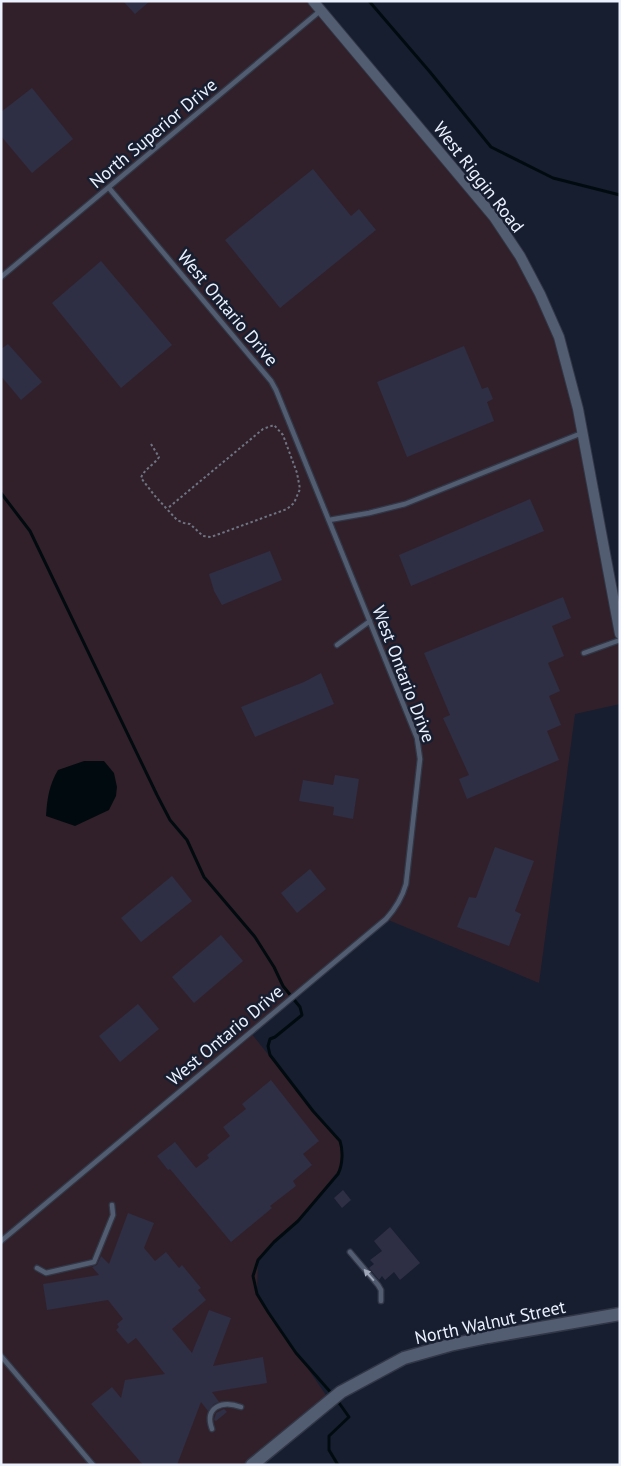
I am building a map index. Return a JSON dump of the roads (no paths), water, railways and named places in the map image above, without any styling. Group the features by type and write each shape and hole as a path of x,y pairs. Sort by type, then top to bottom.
{"main road":[{"name":"North Walnut Street","path":"252,1465 341,1392 404,1358 428,1350 492,1336 620,1314"}],"street":[{"name":"West Riggin Road","path":"314,1 494,217 520,256 540,294 559,337 566,361 582,433 620,634"}],"lane":[{"name":"North Superior Drive","path":"1,277 321,10"},
{"name":"West Ontario Drive","path":"1,1241 386,919 399,903 406,884 420,759 417,738 282,403 271,381 109,188"},
{"path":"329,520 404,504 582,433"},
{"path":"337,646 370,621"},
{"path":"584,653 620,640"},
{"path":"37,1268 46,1273 94,1262 113,1216 112,1205"},
{"path":"350,1252 378,1285 381,1290 381,1301"},
{"path":"1,1356 93,1465"},
{"path":"212,1430 208,1420 210,1414 217,1407 224,1404 241,1407"}],"waterway":[{"path":"369,1 491,147 553,178 620,195"},
{"path":"1,493 30,531 170,820 187,840 204,877 255,937 274,967 283,986 300,1007 302,1015 270,1039 268,1046 270,1055 313,1111 340,1141 342,1162 338,1174 298,1221 274,1242 258,1260 253,1276 257,1294 268,1312 296,1353 333,1395"},
{"path":"337,1400 349,1417 329,1436 329,1450 338,1465"}]}
